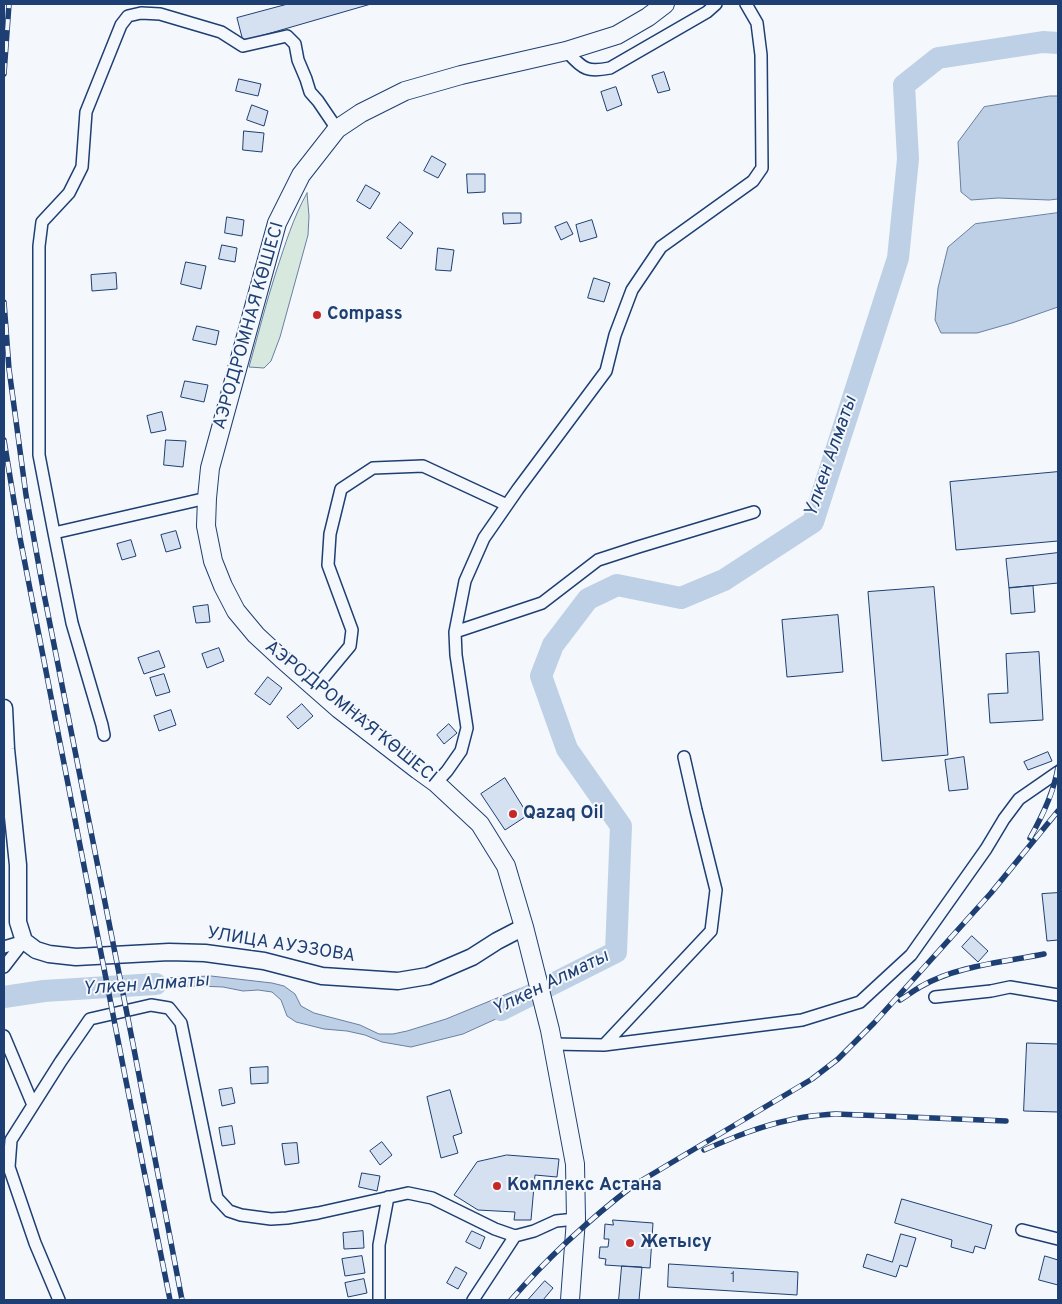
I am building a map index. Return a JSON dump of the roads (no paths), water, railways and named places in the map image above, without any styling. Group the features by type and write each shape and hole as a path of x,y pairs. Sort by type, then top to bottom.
{"main road":[{"name":"АЭРОДРОМНАЯ КӨШЕСІ","path":"570,1300 576,1219 575,1164 552,1037 524,927 506,866 480,824 436,782 339,709 256,635 236,611 213,561 206,526 206,498 210,468 277,223 301,175 337,129 361,113 405,91 461,75 566,51 617,35 648,17 665,4"},
{"path":"4,708 6,749 18,865 18,922 24,942"},
{"name":"УЛИЦА АУЭЗОВА","path":"24,942 42,952 76,957 169,952 206,953 264,961 322,976 398,981 428,976 472,957 524,927"}],"street":[{"path":"566,51 588,69 594,71 610,68 707,12 716,4"},
{"path":"436,782 447,771 461,751 467,728 454,632 465,581 484,538 606,371 615,335 632,290 661,247 753,181 762,168 761,55 757,23 746,4"},
{"path":"104,735 72,623 39,455 39,246 42,222 69,193 82,167 86,112 121,25 128,16 141,13 160,14 222,32 243,46 287,36 295,44 298,60 310,92 337,129"},
{"path":"315,688 350,646 352,630 328,564 330,534 341,489 372,468 424,466 507,505"},
{"path":"54,533 206,498"},
{"path":"454,632 542,603 598,560 754,512"},
{"path":"604,1045 711,932 716,890 684,757"},
{"path":"552,1037 604,1045 802,1020 860,1002 911,955 1019,799 1058,772"},
{"path":"4,947 24,942"},
{"path":"4,967 24,942"},
{"path":"935,997 1010,987 1058,995"},
{"path":"59,1300 35,1243 9,1167 7,1152 11,1140 90,1019 151,1005 169,1008 181,1023 217,1198 229,1211 256,1217 287,1218 408,1193 432,1198 495,1230 515,1236 534,1232 556,1221 576,1219"},
{"path":"4,1036 33,1105"},
{"path":"379,1300 379,1245 388,1197"},
{"path":"1022,1230 1058,1239"},
{"path":"474,1300 515,1236"}],"water":[{"path":"1058,96 1058,199 998,198 971,200 961,192 958,142 984,107"},
{"path":"1058,213 1058,307 977,333 941,333 935,320 938,288 948,247 975,224"},
{"path":"211,976 284,986 295,994 301,1006 314,1013 360,1025 379,1034 407,1031 446,1019 524,987 531,1003 463,1034 411,1047 382,1042 365,1035 347,1031 324,1029 296,1022 287,1016 281,1000 272,992 200,986 126,989 125,980"}],"waterway":[{"name":"Үлкен Алматы","path":"501,1010 616,952 621,826 567,749 541,676 553,645 588,599 617,585 681,598 724,580 813,522 898,258 908,159 904,85 938,58 1043,42 1058,43"},
{"name":"Үлкен Алматы","path":"4,997 44,991 156,984"}],"railway":[{"path":"4,74 9,4"},
{"path":"4,302 9,369 26,495 182,1300"},
{"path":"4,440 20,538 170,1300"},
{"path":"1030,838 1047,803 1058,767"},
{"path":"511,1300 570,1239 634,1185 812,1079 838,1059 874,1023 991,893 1058,811"},
{"path":"900,1000 934,980 964,969 1044,954"},
{"path":"704,1150 768,1126 819,1115 836,1114 1006,1121"}],"place":[{"name":"Compass","path":"317,315"},
{"name":"Qazaq Oil","path":"513,814"},
{"name":"Комплекс Астана","path":"497,1186"},
{"name":"Жетысу","path":"630,1243"}]}
